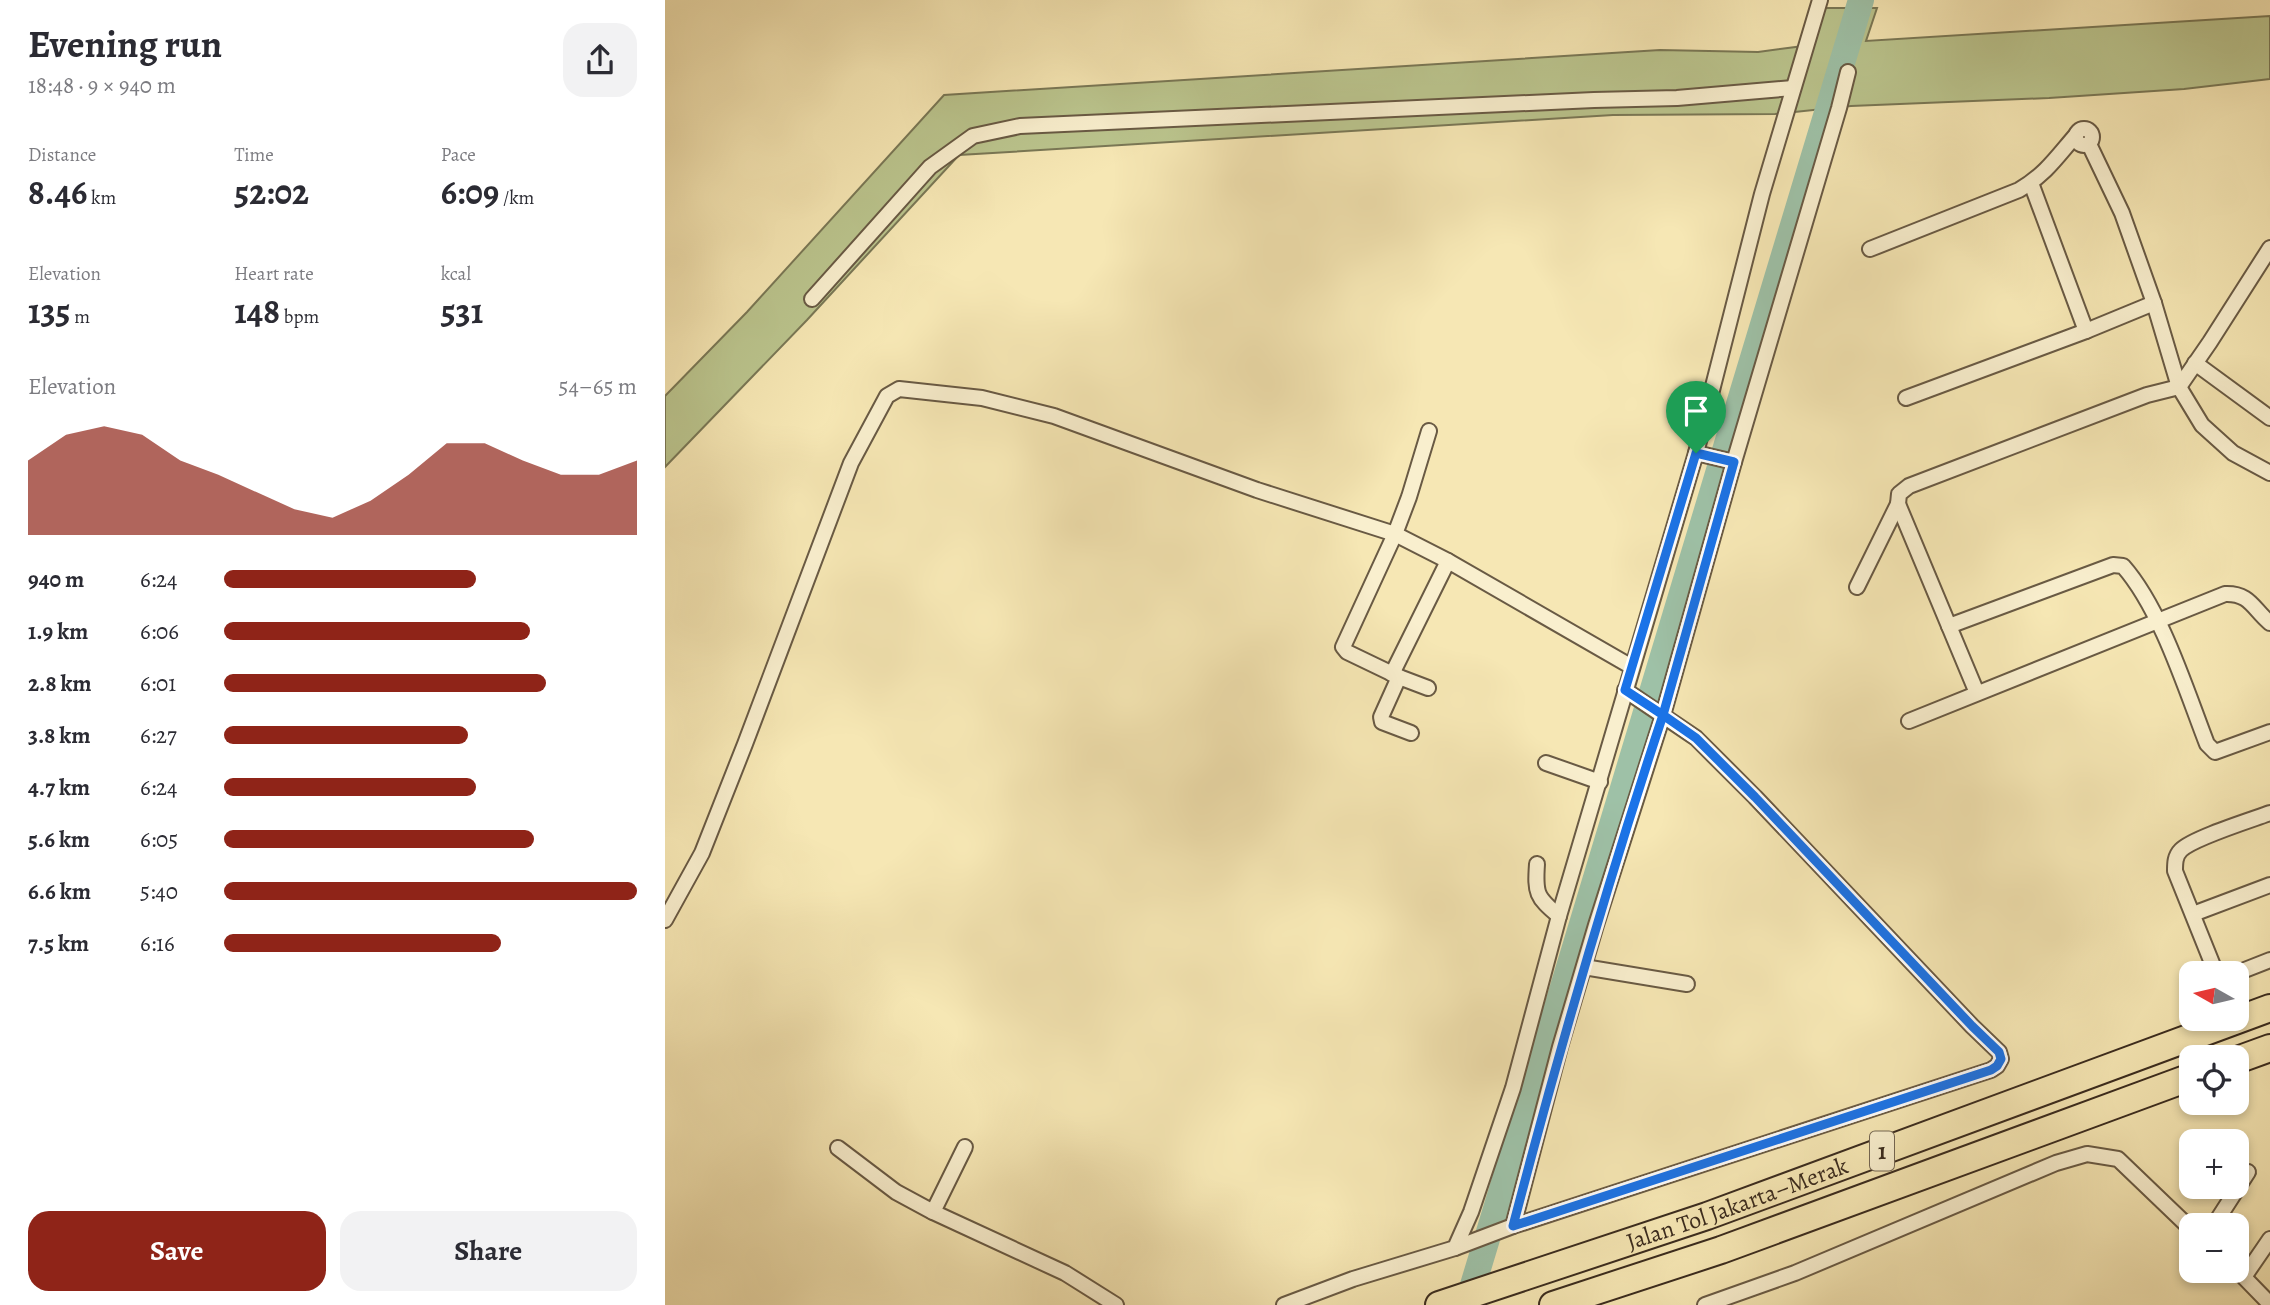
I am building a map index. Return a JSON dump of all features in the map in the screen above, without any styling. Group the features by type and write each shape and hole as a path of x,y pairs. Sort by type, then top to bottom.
{"highway":[{"name":"Jalan Tol Jakarta–Merak","path":"1439,1305 1707,1216 2270,1008"},
{"path":"2249,1056 2270,1048"},
{"name":"Jalan Tol Jakarta–Merak","path":"1553,1305 1721,1250 2179,1081"}],"street":[{"path":"1461,1246 1509,1100 1559,916 1628,691 1632,667 1701,454 1762,194 1820,0"},
{"path":"1506,1229 1663,715 1730,461 1848,72"},
{"path":"812,299 930,167 973,136 1020,126 1677,98 1793,88"},
{"path":"1870,248 2019,190 2054,162 2076,135 2078,142 2089,144 2122,213 2154,303 2179,387 2202,425 2233,453 2270,473"},
{"path":"2031,183 2086,331"},
{"path":"1857,587 1898,504 1899,494 1909,486 2125,402 2179,387 2270,248"},
{"path":"1906,398 2154,303"},
{"path":"2195,363 2270,418"},
{"path":"665,920 706,841 851,463 887,396 899,389 982,398 1054,416 1257,490 1395,534 1448,561 1632,667"},
{"path":"1428,688 1347,652 1343,647 1395,534 1429,431"},
{"path":"1701,454 1730,461"},
{"path":"1898,504 1977,694"},
{"path":"1411,733 1382,722 1381,717 1395,675 1448,561"},
{"path":"1949,626 2113,565 2123,566 2158,621 2207,744 2215,752 2270,732"},
{"path":"1909,721 2225,594 2235,593 2246,597 2270,623"},
{"path":"1285,1305 1353,1279 1461,1246 1991,1070 2001,1059 1999,1052 1696,738 1628,691"},
{"path":"1546,763 1600,782"},
{"path":"2211,961 2175,871 2175,860 2180,850 2193,843 2270,813"},
{"path":"1537,863 1536,880 1541,901 1559,916"},
{"path":"2193,914 2270,885"},
{"path":"2249,968 2270,960"},
{"path":"1584,967 1688,984"},
{"path":"933,1212 965,1147"},
{"path":"838,1148 896,1192 1065,1273 1116,1305"},
{"path":"1705,1305 1795,1273 2056,1163 2087,1154 2118,1159 2179,1217"},
{"path":"2249,1264 2270,1239"},
{"path":"2249,1283 2270,1304"}],"green space":[{"path":"1811,8 1877,8 1866,41 2270,16 2270,79 2184,89 2049,98 1851,106 1775,114 1613,115 959,155 807,320 665,467 665,396 747,312 944,95 1660,50 1758,52 1803,46"}],"waterway":[{"path":"1467,1305 1861,0"}],"route":[{"path":"1696,453 1625,690 1663,715 1560,1047 1513,1226 1991,1070 2001,1059 1999,1052 1755,797 1696,738 1663,715 1734,462 1696,453"}]}
